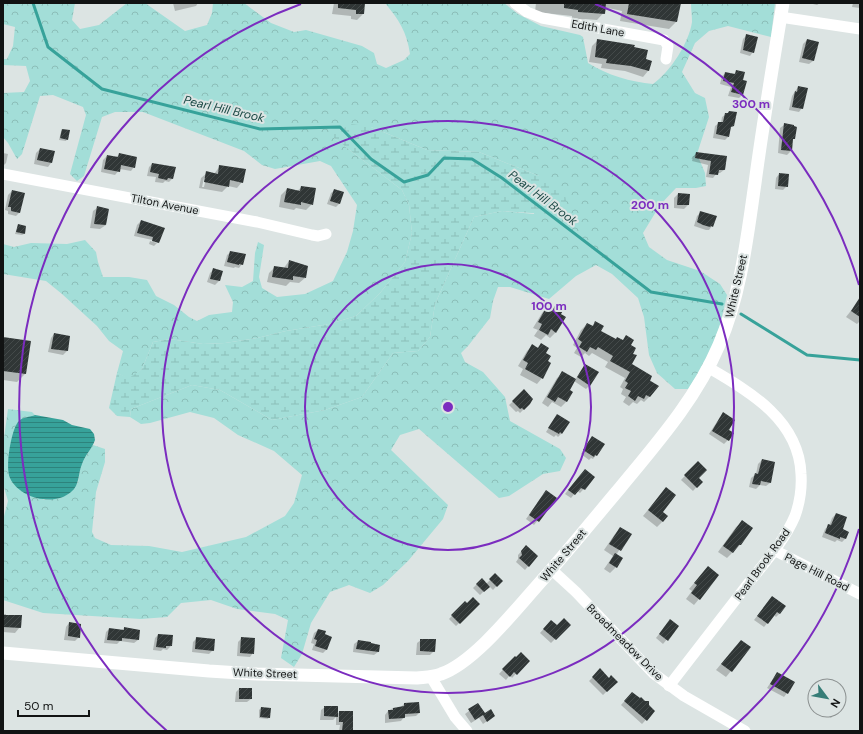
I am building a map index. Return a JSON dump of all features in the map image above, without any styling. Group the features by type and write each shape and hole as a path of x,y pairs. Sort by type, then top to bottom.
{"street":[{"name":"Edith Lane","path":"515,3 527,12 542,18 664,40 668,46 666,59"},
{"name":"White Street","path":"3,652 208,671 257,674 431,677 443,674 468,658 490,637 552,570 680,415 709,368 720,344 728,320 743,261 782,3"},
{"path":"780,17 860,29"},
{"name":"Tilton Avenue","path":"3,174 258,222 312,235 318,236 326,234"},
{"name":"Pearl Brook Road","path":"669,686 774,550 786,532 800,503 802,486 799,455 792,437 781,421 768,407 738,385 709,368"},
{"name":"Page Hill Road","path":"774,550 860,594"},
{"name":"Broadmeadow Drive","path":"552,570 576,592 653,673 684,696 745,731"},
{"path":"431,677 455,717 467,731"}],"green space":[{"path":"3,3 75,3 72,20 80,29 99,25 127,3 145,3 185,31 207,25 212,13 213,3 244,3 271,23 294,32 306,30 362,46 374,53 377,64 386,68 404,60 410,54 407,39 402,27 385,3 504,3 518,14 541,26 583,37 588,63 595,67 636,82 653,84 672,65 683,48 692,22 691,3 775,3 771,37 728,26 709,31 695,43 682,72 695,93 705,98 709,117 697,154 705,173 706,186 696,188 676,188 660,205 643,233 649,247 667,260 700,271 720,284 727,295 720,325 709,357 688,389 675,389 657,373 649,355 644,317 638,298 612,274 596,265 576,276 549,299 510,287 498,287 493,301 490,318 461,353 465,362 483,372 505,397 510,421 560,449 566,458 560,471 543,474 509,496 499,498 419,429 400,435 391,450 448,505 443,519 408,561 383,585 370,593 349,585 330,592 311,623 302,654 294,667 281,658 288,620 275,614 237,609 211,600 181,603 167,617 141,619 43,613 3,600 3,520 8,501 3,484 3,445 8,409 32,412 35,415 25,418 11,441 9,474 44,500 60,498 68,494 78,482 81,464 93,445 105,449 105,462 96,492 92,532 95,538 111,545 149,546 182,552 246,537 285,516 294,503 302,475 274,451 238,435 214,418 190,412 141,424 130,417 131,409 192,385 220,390 272,420 325,410 362,397 393,353 418,351 430,337 435,304 474,217 502,211 534,214 539,176 479,152 427,150 371,127 334,138 402,190 409,205 412,233 405,262 380,293 356,316 329,324 225,343 203,344 170,339 153,342 142,369 129,379 117,373 123,351 109,341 97,326 62,294 46,281 3,274 3,244 14,247 31,243 67,244 85,240 96,252 103,277 129,277 147,280 156,296 174,305 189,317 197,321 209,315 232,312 233,302 225,285 242,287 253,281 255,253 258,242 264,245 259,277 262,288 277,297 305,294 333,281 347,252 353,231 357,205 331,166 320,161 275,169 262,165 244,151 143,112 115,112 102,117 84,176 77,181 70,174 86,115 83,107 53,95 40,96 22,154 17,159 3,137 3,93 24,92 30,81 26,66 3,65 3,59 7,59 13,46 15,27 3,24"},
{"path":"352,124 371,127 427,150 479,152 539,176 565,195 568,208 563,215 502,211 474,217 435,304 430,337 418,351 393,353 362,397 325,410 272,420 220,390 192,385 131,409 130,417 117,416 109,408 117,373 129,378 142,369 153,342 170,339 203,344 225,343 329,324 356,316 380,293 405,262 412,233 409,205 402,190 334,138 334,133"}],"shaded area":[{"path":"35,415 63,420 72,425 90,429 94,434 95,440 83,461 76,486 64,497 47,499 29,495 21,491 10,478 8,458 15,427 22,419"}],"building":[{"path":"338,3 365,3 364,14 356,14 356,10 338,8"},
{"path":"564,3 606,3 605,14 578,12 578,10 564,8"},
{"path":"629,3 681,3 677,22 627,14"},
{"path":"746,34 758,37 754,53 743,50"},
{"path":"597,39 635,45 634,47 648,50 646,59 652,61 649,71 631,66 606,63 607,59 595,57"},
{"path":"807,39 819,42 814,61 802,58"},
{"path":"736,70 745,72 743,80 747,81 743,95 731,92 734,83 723,81 725,72 735,74"},
{"path":"798,86 808,88 803,109 792,107 795,91 797,92"},
{"path":"729,111 737,112 734,126 731,127 729,137 716,134 718,122 723,122 725,113 728,113"},
{"path":"784,123 797,127 795,139 793,139 792,151 781,150"},
{"path":"62,129 70,130 68,140 60,138"},
{"path":"40,148 55,151 52,163 37,160"},
{"path":"696,152 727,156 725,170 719,170 718,175 709,174 711,161 695,158"},
{"path":"119,153 137,157 135,168 121,165 120,172 104,169 107,155 118,157"},
{"path":"152,163 176,167 173,179 168,178 167,180 158,178 159,174 150,172"},
{"path":"219,165 246,169 243,183 230,180 229,187 204,182 206,171 218,174"},
{"path":"779,173 789,174 788,187 778,186"},
{"path":"301,186 316,188 313,205 301,202 301,205 284,202 287,188 300,191"},
{"path":"334,189 344,192 340,204 330,201"},
{"path":"12,190 25,193 20,213 11,211 11,207 8,207"},
{"path":"678,193 690,194 689,205 677,205"},
{"path":"97,206 109,209 106,225 94,224"},
{"path":"700,211 717,216 713,227 697,222"},
{"path":"141,220 165,228 159,243 152,241 153,237 137,233"},
{"path":"18,224 26,226 25,234 16,232"},
{"path":"230,251 246,254 243,265 227,262"},
{"path":"289,260 308,266 306,278 293,276 293,280 272,277 274,266 288,268"},
{"path":"213,268 223,271 220,281 210,279"},
{"path":"860,297 860,317 851,311"},
{"path":"556,304 564,309 561,314 566,317 556,333 551,329 548,335 539,330 542,324 538,322 547,306 553,309"},
{"path":"595,321 604,326 601,331 616,339 617,337 623,340 626,335 634,340 631,345 636,348 633,354 637,355 632,364 652,376 650,381 659,386 650,397 646,395 644,399 638,396 635,401 628,396 631,391 625,388 628,383 625,381 630,372 610,361 613,356 598,347 596,350 590,347 587,352 579,347 582,342 578,339 587,323 593,326"},
{"path":"54,333 70,336 68,351 51,349"},
{"path":"3,337 31,341 26,374 3,371"},
{"path":"541,343 549,348 546,353 551,356 548,361 551,363 543,379 525,369 528,363 523,360 532,344 538,348"},
{"path":"585,364 599,372 590,386 577,377"},
{"path":"562,371 576,379 570,390 573,392 567,402 558,397 555,402 547,397"},
{"path":"524,389 533,399 524,410 522,408 520,409 512,401"},
{"path":"723,412 735,420 729,430 734,433 729,441 712,431"},
{"path":"557,414 570,422 562,434 548,428"},
{"path":"592,436 605,444 597,456 595,455 594,457 583,450"},
{"path":"762,459 775,462 771,483 761,481 760,485 752,484 755,473 758,474"},
{"path":"698,461 707,470 699,478 703,482 697,488 684,475"},
{"path":"585,469 595,477 585,490 581,488 575,495 568,490"},
{"path":"666,487 676,495 663,512 668,516 663,522 648,510"},
{"path":"546,490 557,498 539,522 529,515"},
{"path":"836,513 847,517 843,529 849,532 846,539 840,537 840,539 825,533 828,524 831,525"},
{"path":"742,520 753,528 741,545 739,545 733,553 723,546"},
{"path":"620,527 632,534 621,551 609,544"},
{"path":"526,545 538,556 529,567 519,558 522,555 521,551"},
{"path":"615,553 623,558 617,568 609,563"},
{"path":"708,566 719,575 700,600 691,593 697,585 694,583"},
{"path":"495,573 503,581 497,587 489,579"},
{"path":"482,578 490,587 484,592 476,584"},
{"path":"772,596 786,606 780,614 777,612 768,624 757,616"},
{"path":"473,597 480,604 460,624 451,615 465,601 467,603"},
{"path":"3,615 22,615 21,628 3,627"},
{"path":"564,618 571,625 556,640 543,629 551,620 557,625"},
{"path":"670,619 679,626 668,641 659,634"},
{"path":"69,622 81,624 80,638 68,636"},
{"path":"124,627 140,630 139,640 122,638 122,641 107,640 109,628 124,630"},
{"path":"318,629 326,631 325,634 332,637 327,650 315,646 317,640 314,639"},
{"path":"158,634 173,635 172,646 166,646 166,648 156,647"},
{"path":"196,637 215,639 214,651 195,649"},
{"path":"241,637 255,638 254,654 240,653"},
{"path":"420,639 436,639 435,652 420,651"},
{"path":"358,640 380,645 379,652 356,649"},
{"path":"741,640 751,647 732,672 721,664"},
{"path":"521,652 530,661 517,675 514,672 510,677 502,669"},
{"path":"600,668 609,678 611,675 618,682 607,692 592,677"},
{"path":"777,672 795,682 788,694 770,684"},
{"path":"239,688 252,688 252,699 239,699"},
{"path":"632,692 645,701 649,701 649,705 655,711 647,721 624,701"},
{"path":"419,702 420,713 405,714 405,718 389,719 388,710 393,710 393,708 404,706 404,703"},
{"path":"478,703 485,713 491,709 495,716 487,722 483,715 475,720 468,709"},
{"path":"324,706 338,706 338,717 324,716"},
{"path":"261,707 271,708 270,718 260,717"},
{"path":"339,711 353,711 353,731 342,731 343,722 339,722"}],"waterway":[{"name":"Pearl Hill Brook","path":"33,3 48,47 102,89 260,129 340,127 371,159 404,182 428,175 444,158 472,159 502,178 651,292 722,304"},
{"name":"Pearl Hill Brook","path":"741,314 807,355 860,360"}]}
